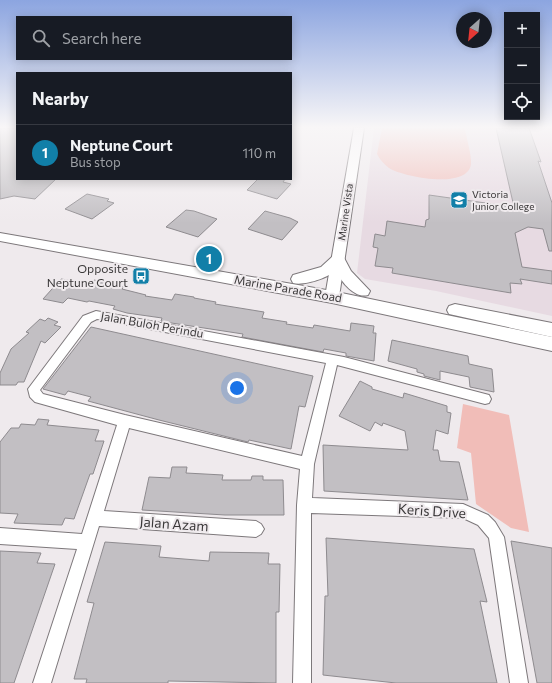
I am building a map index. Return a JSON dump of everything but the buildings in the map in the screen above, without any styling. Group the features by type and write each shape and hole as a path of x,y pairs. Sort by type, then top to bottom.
{"main road":[{"name":"Marine Parade Road","path":"0,227 299,279 333,291 362,291 552,330"},
{"name":"Marine Parade Road","path":"0,237 333,291 552,344"},
{"path":"299,279 326,271 338,260 345,274 362,291"}],"street":[{"name":"Marine Vista","path":"333,291 353,160"},
{"name":"Jalan Buloh Perindu","path":"307,464 125,421 39,398 34,393 36,385 91,316 102,315 332,360 485,399"},
{"path":"302,683 304,505 307,464 332,360"},
{"path":"42,683 93,518 125,421"},
{"name":"Keris Drive","path":"304,505 463,511 475,514 485,520 492,527 496,537 519,683"},
{"name":"Jalan Azam","path":"93,518 256,529"},
{"path":"0,536 86,542"}],"shaded area":[{"name":"Victoria Junior College","path":"370,160 552,160 552,316 436,291 365,279 357,273"},
{"path":"381,160 471,160 471,164 467,172 459,177 434,179 407,175 389,168"},
{"path":"463,404 509,415 529,532 511,528 476,504 471,453 457,448"}],"place":[{"name":"Victoria Junior College","path":"459,200"},
{"name":"Neptune Court","path":"209,259"},
{"name":"Opposite Neptune Court","path":"141,276"}]}
